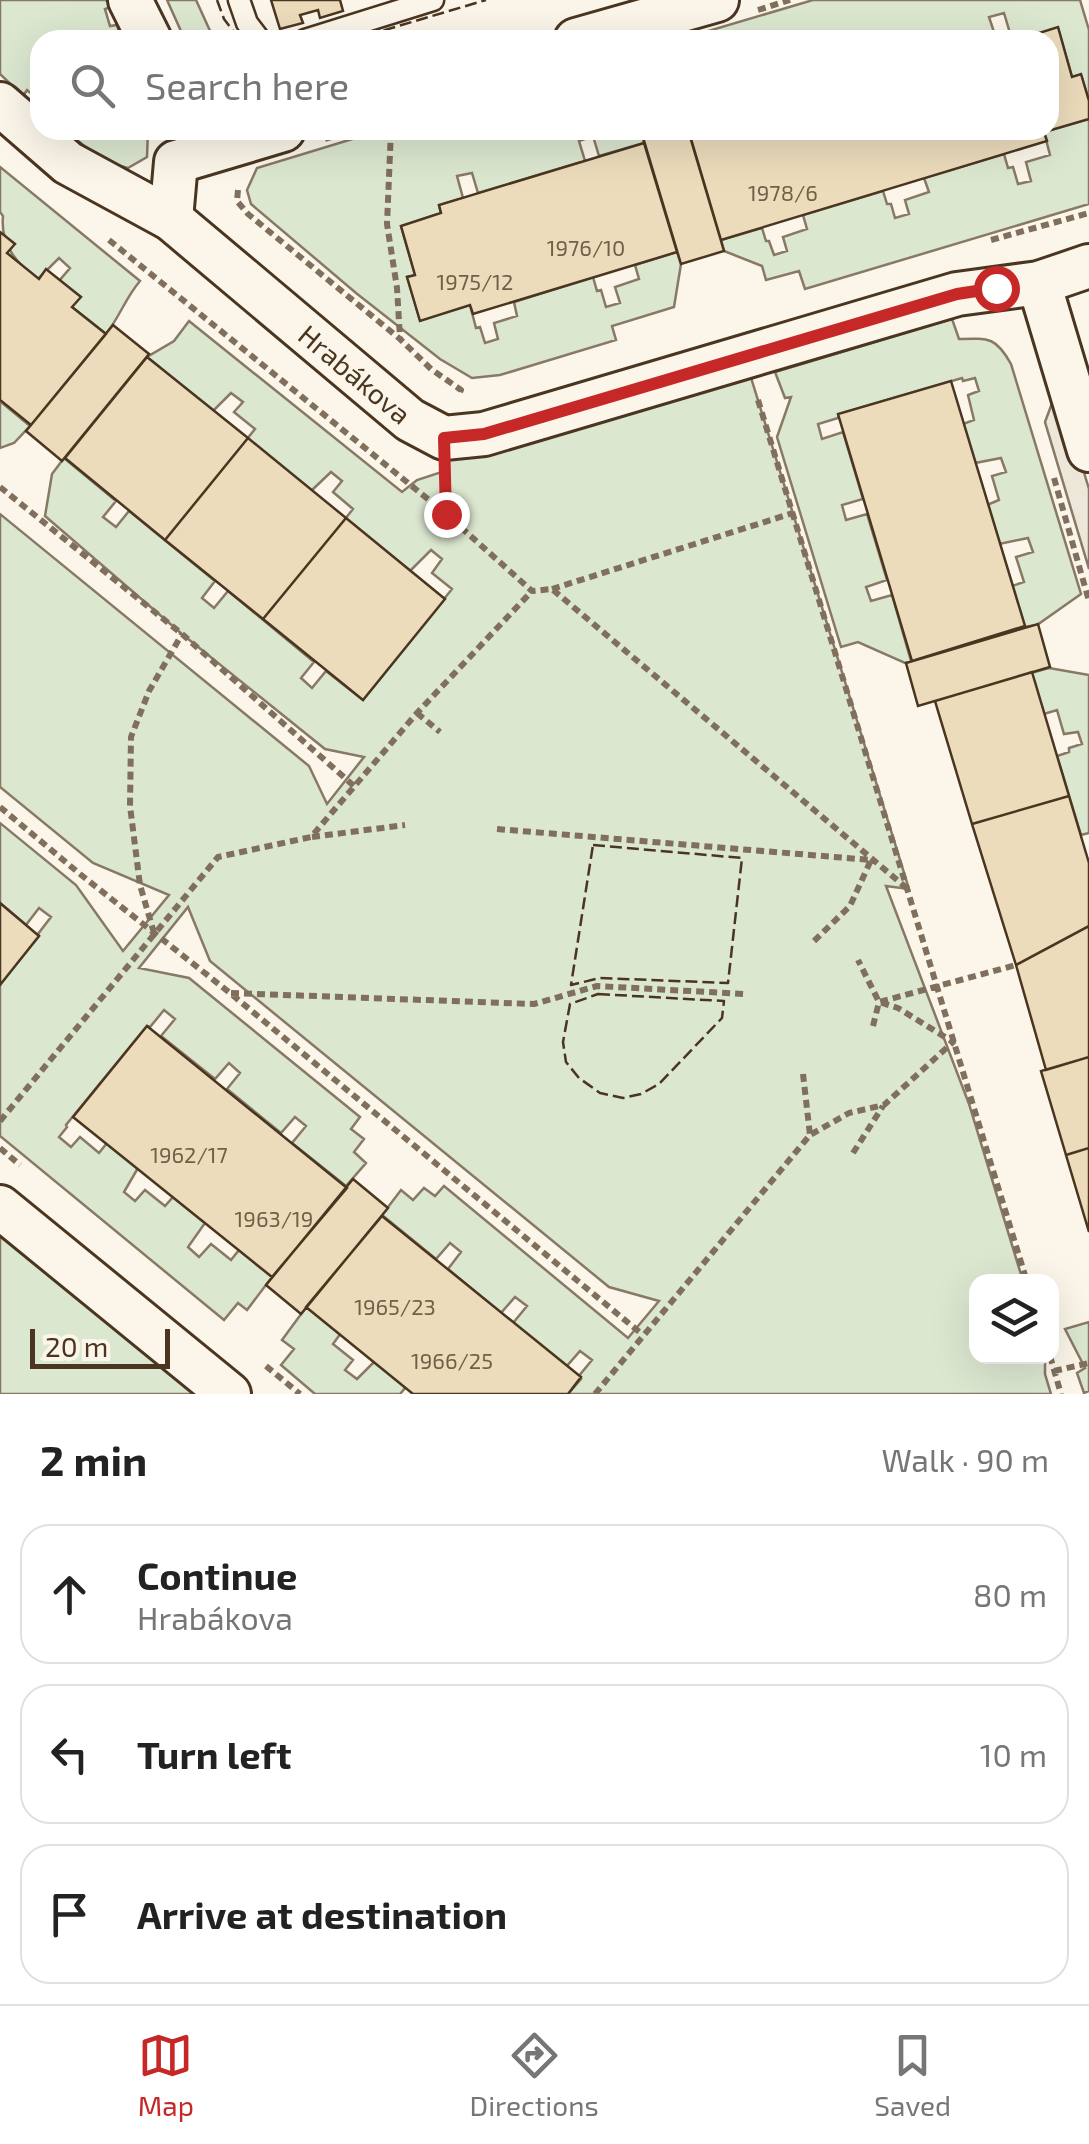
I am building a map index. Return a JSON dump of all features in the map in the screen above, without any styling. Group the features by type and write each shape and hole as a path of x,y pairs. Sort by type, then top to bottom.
{"street":[{"path":"130,0 145,30"},
{"path":"611,30 711,1"},
{"name":"Hrabákova","path":"0,104 30,130"},
{"name":"Hrabákova","path":"42,140 68,162 171,220 410,420 444,438"},
{"path":"171,220 174,146 243,140"},
{"path":"444,438 484,434 957,294 1040,283 1089,266"},
{"path":"1040,283 1089,450"},
{"path":"0,1206 229,1394"}],"lane":[{"path":"239,0 252,30"},
{"path":"337,30 433,0"}],"path":[{"path":"390,140 386,224 397,288 400,339"},
{"path":"239,184 236,202 248,214 461,390 444,438 446,514"},
{"path":"108,239 446,514 532,591"},
{"path":"744,356 1024,1274"},
{"path":"0,487 182,634 354,786"},
{"path":"312,837 417,713 532,591 552,589 794,513"},
{"path":"552,589 908,890"},
{"path":"154,934 140,885 130,806 131,737 149,691 182,634"},
{"path":"417,713 440,732"},
{"path":"0,807 643,1335"},
{"path":"0,1121 218,857 312,837 405,825"},
{"path":"497,829 871,860"},
{"path":"812,942 850,906 871,860"},
{"path":"858,960 879,1002 873,1026"},
{"path":"879,1002 1016,965"},
{"path":"230,993 534,1004 597,986 745,994"},
{"path":"879,1002 898,1008 952,1042"},
{"path":"853,1154 884,1104 952,1042"},
{"path":"803,1074 810,1135"},
{"path":"596,1394 810,1135 849,1113 884,1104"},
{"path":"1054,1370 1089,1363"},
{"path":"1052,1364 1062,1394"}],"green space":[{"path":"0,0 106,0 111,7 105,9 110,26 117,25 118,30 30,30 30,93 27,90 23,96 0,74"},
{"path":"167,0 196,0 210,30 180,30"},
{"path":"813,0 1080,0 1089,30 1089,101 1081,75 1072,77 1058,28 1009,30 1004,13 989,17 993,30 712,30"},
{"path":"1089,119 1089,204 805,289 799,271 766,280 762,266 724,251 721,240 762,228 774,255 787,251 783,237 807,229 803,215 883,191 895,218 909,214 905,200 929,192 924,178 1004,154 1018,184 1031,181 1026,162 1050,155 1046,140 1059,140 1059,128"},
{"path":"77,140 148,140 147,157 128,168 105,162"},
{"path":"349,140 582,140 585,161 478,193 472,173 457,176 463,198 439,205 441,213 401,226 415,275 407,277 420,320 470,305 485,343 498,339 494,323 517,316 514,302 593,277 606,307 620,303 615,287 639,279 635,265 677,252 681,264 674,307 612,326 616,340 500,375 472,378 440,359 356,293 251,204 247,190 257,168"},
{"path":"594,140 643,140 644,143 599,156"},
{"path":"0,167 140,281 106,334 72,307 59,281 70,268 59,258 37,280 11,252 0,212"},
{"path":"952,319 959,339 991,341 1011,364 1081,594 1037,625 1024,627 1012,586 1024,582 1016,557 1033,552 1028,538 999,544 987,505 999,500 992,476 1006,472 1001,458 975,463 963,424 974,420 968,395 979,391 975,378 962,378 839,414 838,418 818,424 822,439 843,432 863,499 842,505 846,520 867,514 887,580 866,587 871,601 892,595 911,661 905,663 858,642 841,647 777,437 791,397 785,398 775,372"},
{"path":"189,321 402,492 417,480 448,470 444,438 744,355 909,889 886,886 969,1104 1021,1274 969,1274 969,1364 1045,1364 1051,1394 568,1394 592,1360 580,1351 566,1367 513,1323 527,1306 515,1297 501,1313 448,1269 461,1252 450,1243 436,1259 382,1215 401,1190 413,1200 424,1188 435,1196 444,1186 628,1338 659,1301 609,1287 210,961 188,907 139,968 189,978 360,1117 351,1129 364,1139 354,1152 366,1163 346,1186 292,1143 306,1126 295,1117 281,1133 227,1089 240,1073 229,1063 215,1079 161,1036 175,1019 164,1010 59,1137 71,1147 80,1137 99,1153 107,1143 138,1168 124,1192 135,1201 145,1190 165,1206 173,1197 205,1223 188,1247 199,1257 211,1244 231,1260 239,1250 272,1277 247,1310 238,1303 224,1320 0,1136 0,984 51,917 39,908 26,925 0,903 0,823 76,885 123,951 169,895 93,863 0,787 0,514 309,766 327,804 364,757 325,749 182,634 45,516 52,474 64,458 116,501 103,517 116,527 129,511 215,581 202,598 214,608 228,591 314,662 301,678 312,688 326,671 363,700 452,589 432,573 442,559 431,550 410,571 345,519 353,509 333,492 342,481 331,472 311,491 247,439 255,429 234,412 243,402 231,393 213,411 147,357 174,341"},
{"path":"0,401 30,426 14,443 0,448"},
{"path":"1049,668 1089,675 1089,833 1081,835 1057,756 1082,744 1078,732 1064,734 1057,710 1044,714 1031,673"},
{"path":"0,1223 210,1394 0,1394"},
{"path":"307,1306 341,1333 333,1344 353,1360 345,1370 357,1379 375,1361 406,1387 400,1394 315,1394 281,1365 294,1349 282,1340"},
{"path":"1089,1322 1089,1391 1084,1393 1077,1373 1085,1368 1065,1329"}],"shaded area":[{"path":"1058,387 1089,489 1089,569 1045,422"}],"building":[{"path":"271,0 340,0 343,11 320,18 318,10 300,15 303,23 280,29"},
{"path":"1059,31 1072,77 1081,74 1089,101 1089,119 1059,128"},
{"path":"644,140 691,140 724,251 681,264"},
{"path":"691,140 1047,141 721,240"},
{"path":"644,143 677,252 473,314 470,305 420,321 407,277 415,275 401,226 441,213 439,205"},
{"path":"0,232 15,244 7,253 39,279 46,269 81,297 72,307 106,334 31,425 0,400"},
{"path":"113,325 149,354 62,461 26,431"},
{"path":"147,357 248,438 165,540 65,458"},
{"path":"951,381 1025,626 912,661 838,414"},
{"path":"248,438 346,518 263,619 165,540"},
{"path":"346,518 445,599 363,700 263,619"},
{"path":"1038,624 1050,667 918,706 906,663"},
{"path":"1032,672 1069,796 972,824 935,701"},
{"path":"1069,796 1089,863 1089,926 1016,965 972,824"},
{"path":"0,903 39,936 0,985"},
{"path":"1089,926 1089,1057 1046,1070 1016,965"},
{"path":"147,1026 347,1188 272,1277 73,1117"},
{"path":"1089,1057 1089,1148 1066,1155 1041,1071"},
{"path":"1089,1148 1089,1232 1066,1155"},
{"path":"353,1179 388,1208 301,1314 266,1285"},
{"path":"382,1216 581,1377 568,1394 413,1394 306,1307"}],"fence":[{"path":"217,0 232,30"},
{"path":"385,30 486,0"},
{"path":"593,845 742,858 728,983 600,978 571,985 593,845"},
{"path":"598,994 724,1001 722,1018 659,1084 623,1098 600,1093 579,1078 566,1062 563,1042 570,1004 598,994"}],"route":[{"path":"446,514 444,438 484,434 957,294 996,288"}]}
